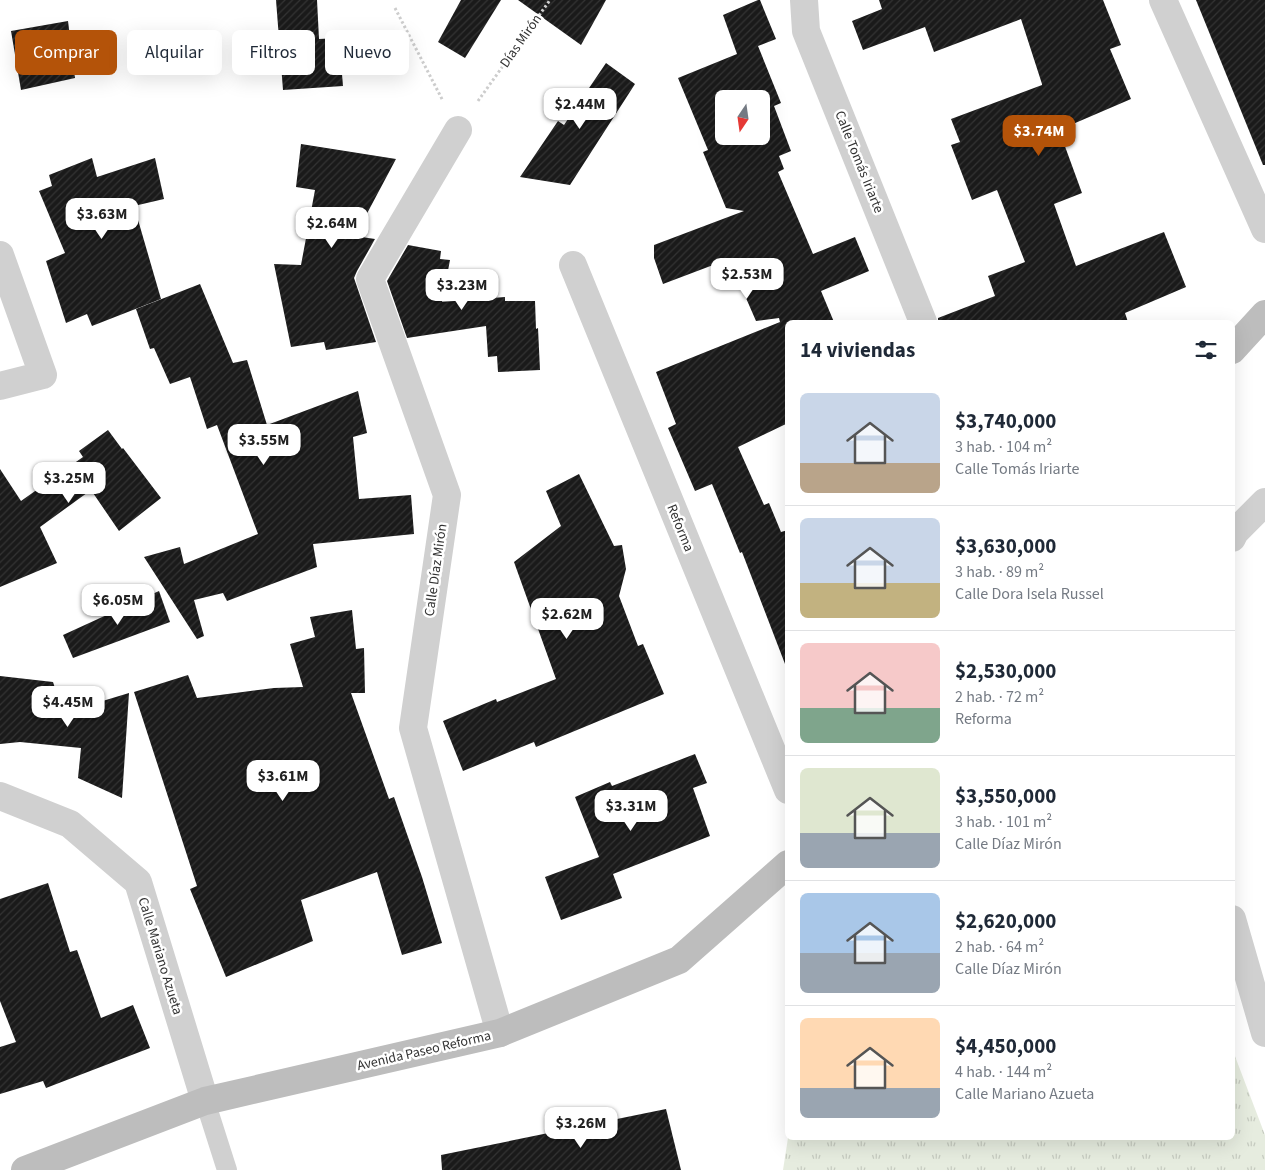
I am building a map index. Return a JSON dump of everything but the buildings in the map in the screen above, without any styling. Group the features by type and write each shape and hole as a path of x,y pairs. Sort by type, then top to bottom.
{"main road":[{"path":"1235,347 1265,314"},
{"name":"Avenida Paseo Reforma","path":"25,1170 205,1101 500,1033 679,960 785,867"}],"street":[{"name":"Calle Tomás Iriarte","path":"804,0 806,30 922,320"},
{"path":"1163,0 1265,229"},
{"name":"Calle Díaz Mirón","path":"458,130 370,279 447,494 413,728 500,1033"},
{"path":"0,255 43,375 0,386"},
{"name":"Reforma","path":"573,265 785,783"},
{"path":"1235,534 1265,502"},
{"name":"Calle Mariano Azueta","path":"0,796 70,824 138,882 205,1101"},
{"path":"1235,929 1265,1033"}],"lane":[{"path":"205,1101 227,1170"}],"path":[{"name":"Días Mirón","path":"458,130 550,0"},
{"path":"395,8 458,130"}],"green space":[{"path":"1235,1056 1265,1135 1265,1170 783,1170 788,1140 1235,1140"}]}
